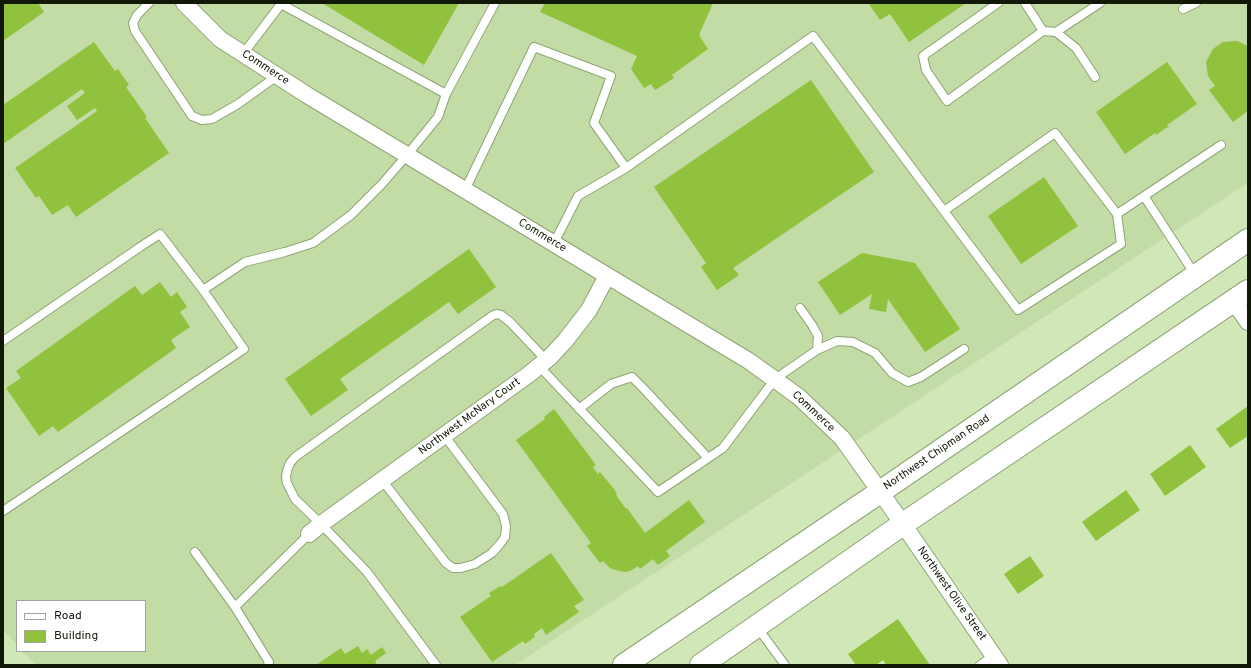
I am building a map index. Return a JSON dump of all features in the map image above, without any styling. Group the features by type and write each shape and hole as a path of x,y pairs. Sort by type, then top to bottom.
{"main road":[{"name":"Northwest Chipman Road","path":"624,665 1248,240"},
{"path":"701,665 902,524 1241,297"}],"street":[{"name":"Commerce","path":"184,3 220,39 243,54 407,156 749,361 800,397 842,438 902,524"},
{"name":"Northwest McNary Court","path":"309,534 543,363 565,340 589,310 607,276"},
{"path":"1241,297 1248,322"},
{"name":"Northwest Olive Street","path":"902,524 997,660"}],"lane":[{"path":"149,3 137,15 133,22 135,31 192,116 202,120 212,119 238,104 278,76"},
{"path":"203,290 245,262 313,243 351,215 407,156 438,117 446,94 495,3"},
{"path":"998,3 923,56 926,70 947,101 1043,31 1056,32 1068,40 1076,48 1095,77"},
{"path":"1025,3 1043,31"},
{"path":"1183,9 1196,3"},
{"path":"243,54 281,4 446,94"},
{"path":"1056,32 1095,4"},
{"path":"554,243 578,196 626,168 813,36 1018,310 1121,244 1117,214 1055,133 944,211"},
{"path":"465,190 534,47 611,76 594,123 626,168"},
{"path":"1117,214 1221,145"},
{"path":"1144,196 1196,276"},
{"path":"3,341 160,234 203,290 244,349 3,511"},
{"path":"800,308 818,336 817,350"},
{"path":"436,665 367,572 295,498 287,483 286,477 290,463 295,457 492,316 496,314 501,315 510,322 579,409 658,492 723,448 775,379 817,350 837,341 852,342 875,353 892,373 908,382 921,377 964,349"},
{"path":"579,409 611,384 632,377 708,458"},
{"path":"382,480 446,563 453,568 462,568 475,564 492,553 505,536 506,526 503,514 444,435"},
{"path":"235,607 309,534"},
{"path":"195,552 235,607 269,662 268,665"},
{"path":"756,626 785,665"},
{"path":"980,665 997,660"}],"shaded area":[{"path":"3,3 1248,3 1248,183 515,665 36,665 23,652 146,652 146,600 16,600 16,644 3,630"}],"building":[{"path":"3,3 38,3 44,12 3,41"},
{"path":"322,3 459,3 424,65"},
{"path":"545,3 713,3 699,35 708,49 672,75 674,78 655,90 651,84 644,88 631,69 637,56 540,12"},
{"path":"868,3 966,3 909,42 890,14 880,20"},
{"path":"1237,41 1248,46 1248,111 1233,122 1209,90 1215,86 1208,76 1206,62 1213,49 1223,42"},
{"path":"94,42 115,71 118,69 129,85 126,87 147,117 145,118 169,153 76,217 68,205 52,215 39,196 36,198 15,168 97,111 95,108 77,120 67,106 85,93 82,89 3,144 3,105"},
{"path":"1167,62 1197,104 1167,125 1169,126 1156,135 1155,133 1125,154 1096,112"},
{"path":"811,80 874,172 733,268 739,275 717,290 701,267 706,263 654,187"},
{"path":"1044,177 1078,226 1021,264 988,216"},
{"path":"469,249 496,287 458,314 449,302 340,379 348,390 311,416 285,379"},
{"path":"862,253 915,263 960,329 925,352 888,299 886,312 869,309 872,294 840,315 818,282"},
{"path":"160,282 171,297 177,292 187,307 180,312 190,327 171,340 176,348 58,432 53,426 39,436 6,388 21,378 16,371 135,286 142,295"},
{"path":"1248,406 1248,436 1230,448 1216,429"},
{"path":"554,409 596,465 593,467 598,474 600,472 614,489 617,494 616,495 645,533 689,500 705,522 666,551 670,556 658,565 653,559 640,569 638,566 626,572 610,568 603,561 600,563 587,546 591,543 516,440 545,419 544,417"},
{"path":"1190,445 1206,467 1165,496 1150,474"},
{"path":"1126,490 1140,510 1096,541 1082,522"},
{"path":"551,553 584,600 574,606 579,612 546,635 542,628 534,634 535,637 525,644 523,641 492,662 460,617 491,596 489,593 500,586 502,587"},
{"path":"1030,556 1044,576 1018,594 1004,574"},
{"path":"898,619 930,665 886,665 883,660 876,665 856,665 848,654"},
{"path":"358,646 362,653 367,649 371,655 382,647 386,653 375,661 377,665 316,665 341,648 345,654"}]}
